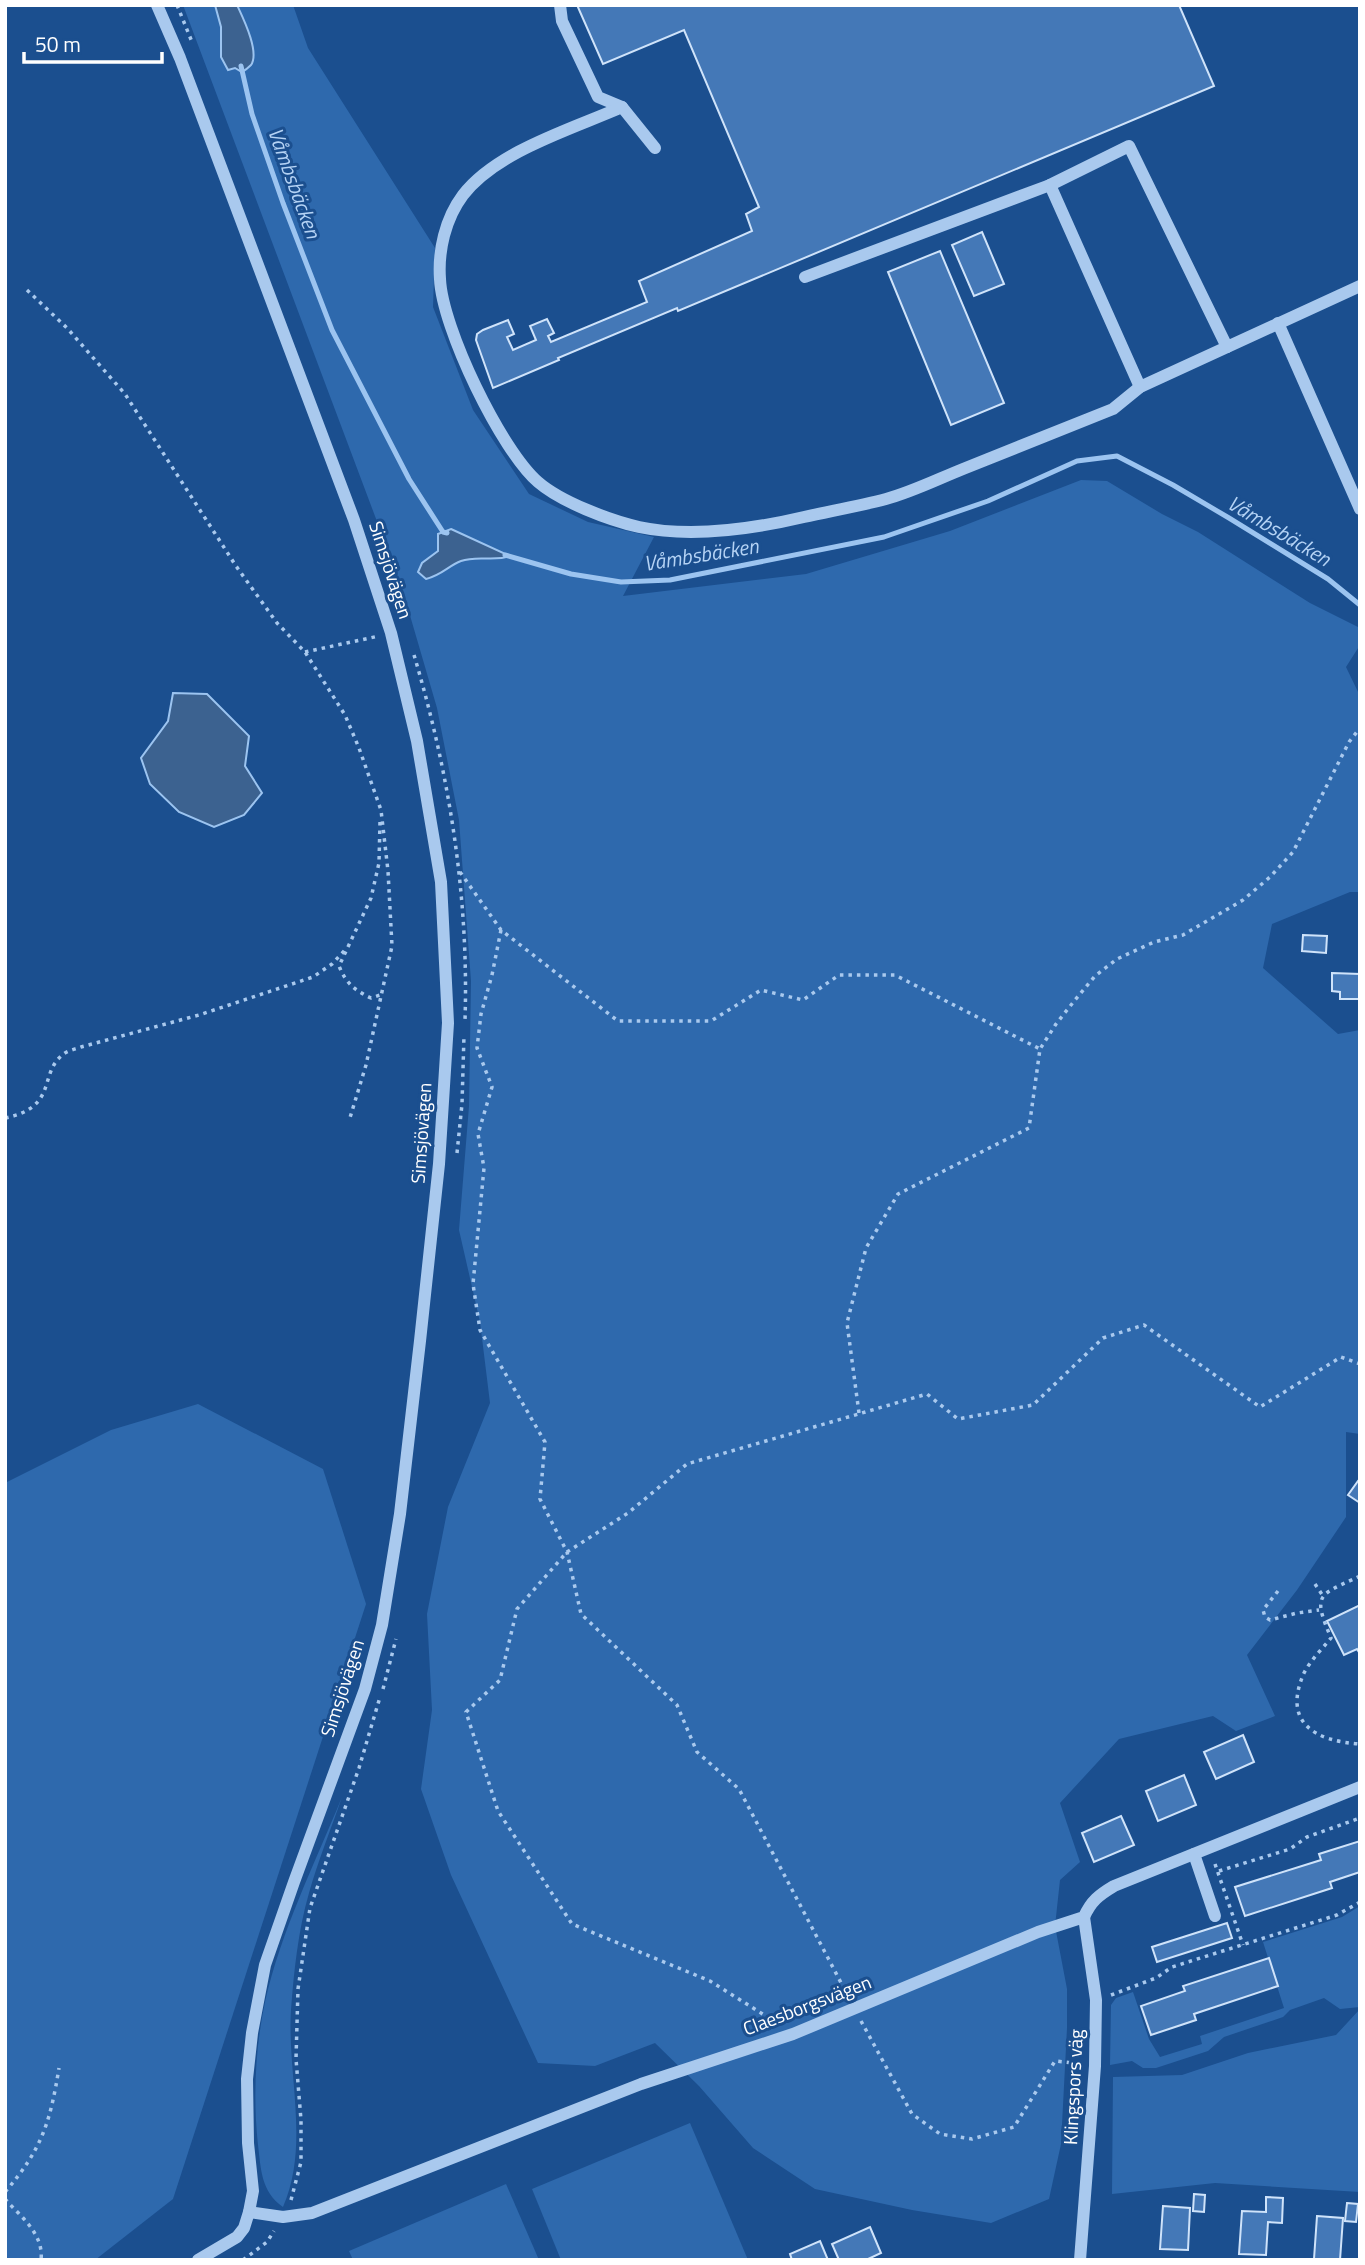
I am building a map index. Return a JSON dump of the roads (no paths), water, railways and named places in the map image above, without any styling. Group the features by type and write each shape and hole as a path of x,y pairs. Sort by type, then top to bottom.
{"street":[{"name":"Simsjövägen","path":"157,5 185,71 354,520 391,633 417,741 441,882 448,1023 439,1164 400,1514 382,1625 365,1689 265,1965 252,2033 247,2079 253,2191 249,2212 244,2228 237,2238 198,2260"},
{"path":"560,5 562,22 597,97 622,107 655,148"},
{"path":"622,107 503,161 463,195 449,220 441,247 440,281 451,328 482,402 518,459 539,483 586,510 640,527 706,532 772,525 887,499 1113,409 1140,387 1360,286"},
{"path":"805,277 1050,185 1129,146 1227,347"},
{"path":"1050,185 1140,387"},
{"path":"1278,323 1360,509"},
{"path":"1084,1917 1089,1904 1106,1890 1197,1860 1360,1787"},
{"path":"1197,1860 1215,1916"},
{"name":"Claesborgsvägen","path":"249,2212 283,2217 312,2213 641,2084 793,2034 1038,1932 1084,1917"},
{"name":"Klingspors väg","path":"1080,2260 1095,2066 1096,2000 1084,1917"}],"waterway":[{"name":"Våmbsbäcken","path":"241,66 252,114 332,330 409,479 443,532 447,533"},
{"name":"Våmbsbäcken","path":"505,555 571,574 621,582 670,580 884,537 988,501 1077,461 1117,456 1229,518 1328,579 1360,605"}]}
